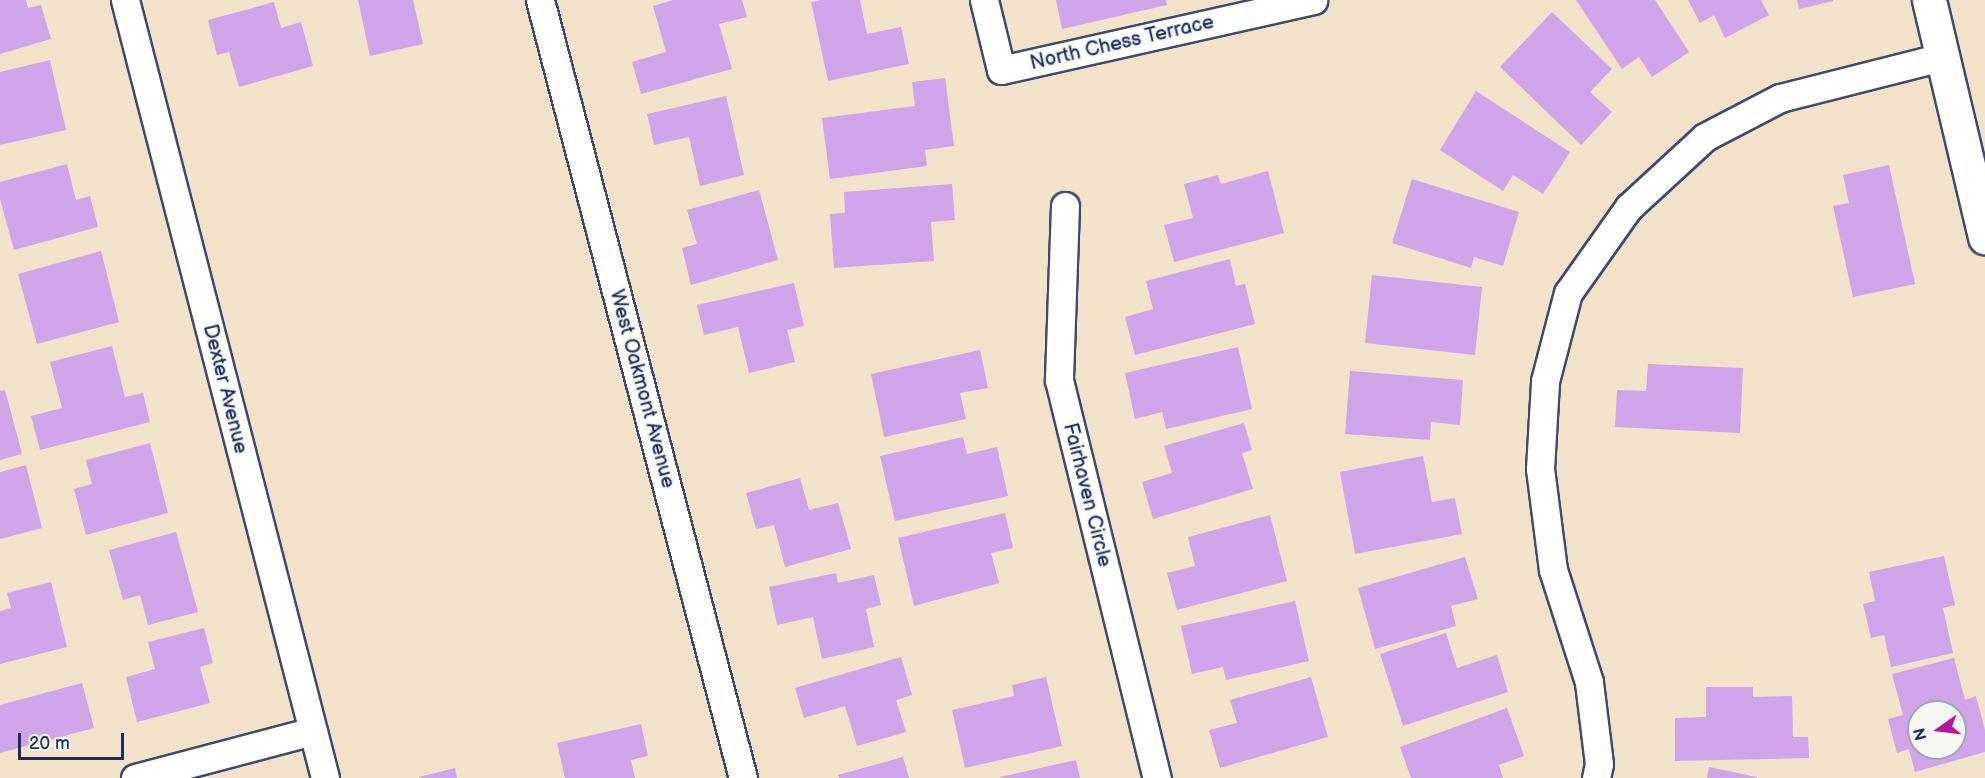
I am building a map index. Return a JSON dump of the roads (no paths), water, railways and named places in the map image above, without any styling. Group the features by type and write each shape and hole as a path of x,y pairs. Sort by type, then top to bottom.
{"street":[{"name":"Dexter Avenue","path":"125,0 325,778"},
{"name":"West Oakmont Avenue","path":"540,0 743,778"},
{"name":"North Chess Terrace","path":"984,0 1001,70 1313,0"},
{"path":"1929,0 1985,237"},
{"path":"1596,778 1599,764 1589,682 1553,570 1540,469 1545,381 1568,294 1629,207 1705,136 1780,98 1942,57"},
{"name":"Fairhaven Circle","path":"1065,206 1059,380 1157,778"},
{"path":"135,778 313,731"}]}
